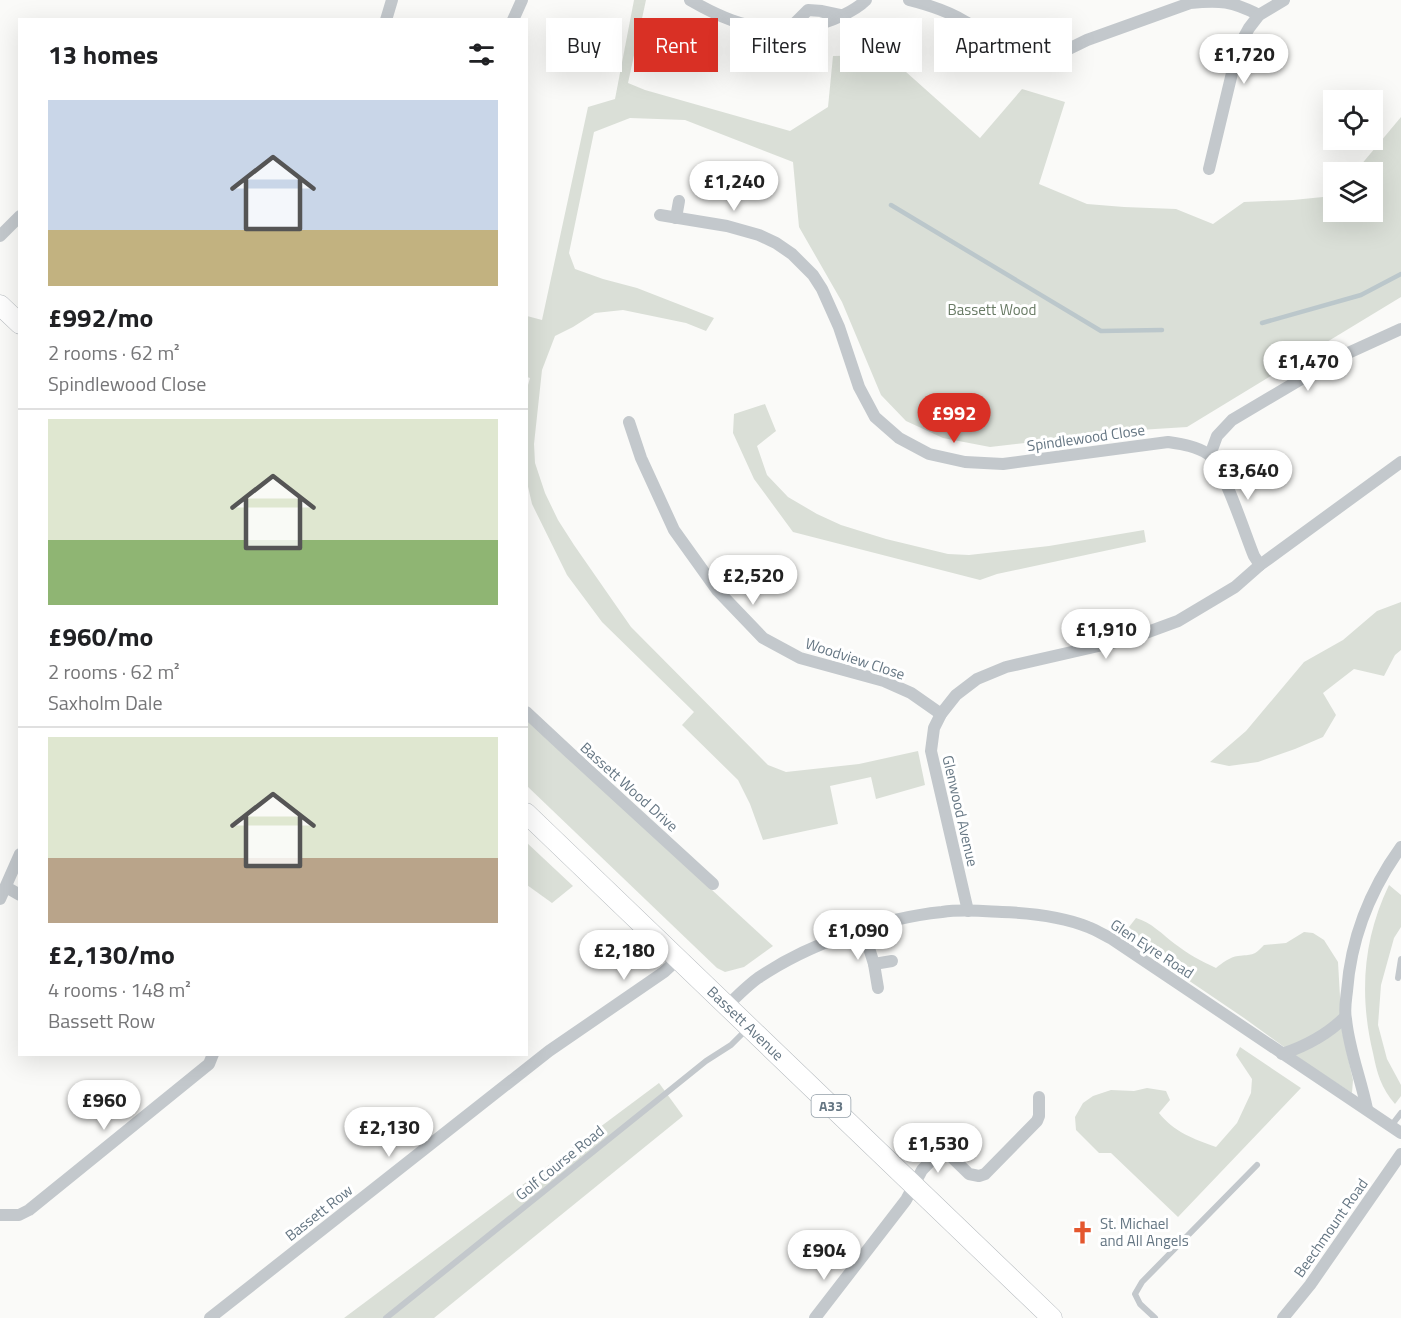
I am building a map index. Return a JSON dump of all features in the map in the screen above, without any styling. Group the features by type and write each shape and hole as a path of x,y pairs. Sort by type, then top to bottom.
{"main road":[{"path":"1,309 18,322"},
{"name":"Bassett Avenue","path":"529,818 1052,1318"}],"street":[{"path":"387,18 392,0"},
{"path":"514,18 522,0"},
{"path":"690,0 710,12 731,20 758,27 778,28 810,26 825,22 855,8 866,0"},
{"path":"909,0 935,7 968,22 1015,59 1023,63 1034,64 1087,40 1190,3 1208,0 1227,1 1259,15"},
{"path":"1209,169 1238,48 1259,15 1284,0"},
{"path":"676,218 679,201"},
{"name":"Spindlewood Close","path":"660,215 727,225 759,235 792,254 813,275 822,289 839,327 859,387 875,417 899,438 929,454 965,462 1003,464 1168,442 1190,446 1210,454"},
{"path":"0,236 18,218"},
{"path":"1260,565 1254,556 1220,469 1210,454 1216,436 1232,420 1335,359 1401,329"},
{"name":"Woodview Close","path":"629,422 641,458 674,530 717,590 764,638 800,658 884,681 911,693 940,714"},
{"name":"Glenwood Avenue","path":"968,911 931,751 934,728 940,714 956,694 977,679 1006,667 1129,639 1178,621 1235,586 1260,565 1401,462"},
{"name":"Bassett Wood Drive","path":"528,714 712,884"},
{"path":"1366,1109 1345,1017 1348,973 1352,948 1370,897 1384,871 1400,851"},
{"path":"0,900 18,859"},
{"path":"6,887 18,894"},
{"name":"Glen Eyre Road","path":"727,1006 758,979 778,966 815,947 863,929 943,911 1026,913 1049,916 1087,926 1112,939 1396,1130"},
{"path":"863,929 874,964 878,988"},
{"name":"Bassett Row","path":"210,1318 549,1051 664,972 678,959"},
{"path":"874,964 892,961"},
{"path":"1282,1054 1317,1039 1345,1017"},
{"path":"1,1215 19,1215 29,1210 209,1064 212,1056"},
{"path":"815,1318 906,1200 939,1144 969,1174 980,1176 985,1174 1037,1121 1039,1097"},
{"name":"Beechmount Road","path":"1283,1318 1310,1285 1401,1154"}],"lane":[{"path":"1398,978 1401,959"},
{"name":"Golf Course Road","path":"386,1318 706,1061 731,1045 749,1027"},
{"path":"1396,1130 1401,1113"},
{"path":"1155,1318 1140,1304 1135,1294 1142,1282 1257,1165"}],"green space":[{"name":"Bassett Wood","path":"634,0 646,0 642,18 634,18 634,55 628,83 645,90 790,131 828,107 833,56 840,56 840,72 906,72 980,138 1022,89 1065,102 1039,184 1087,204 1176,209 1213,224 1244,202 1323,197 1323,222 1383,222 1383,162 1363,162 1373,150 1383,150 1383,139 1401,117 1401,297 1187,427 1139,430 990,447 943,438 906,421 881,395 842,302 799,227 793,162 685,120 630,118 594,132 569,253 575,269 637,288 714,318 706,331 686,323 623,310 595,313 555,336 542,370 534,444 535,463 545,493 558,520 631,627 768,765 786,772 859,764 918,751 925,785 876,799 871,777 830,786 838,824 763,840 750,804 738,780 682,725 694,712 602,622 567,575 532,504 528,487 528,385 530,378 528,377 528,316 542,320 588,107 615,99"},
{"path":"765,404 776,431 757,446 767,475 788,497 841,525 948,554 969,555 1049,546 1144,530 1146,542 997,574 980,580 793,532 754,479 733,433 734,414"},
{"path":"1401,602 1401,650 1395,655 1384,676 1354,669 1323,693 1336,715 1323,737 1258,762 1229,766 1210,762 1246,731 1304,662 1343,640 1377,611"},
{"path":"528,721 773,946 744,967 725,972 717,968 528,787"},
{"path":"528,844 573,886 552,903 528,886"},
{"path":"1389,885 1401,895 1401,927 1394,938 1381,985 1378,1025 1387,1059 1401,1085 1401,1096 1395,1104 1383,1086 1376,1067 1366,1010 1365,989 1369,947 1380,905"},
{"path":"1136,918 1152,926 1190,954 1216,968 1232,958 1252,954 1264,945 1286,943 1304,932 1313,933 1324,940 1338,962 1342,1031 1353,1080 1352,1093 1126,938 1129,927"},
{"path":"1240,1047 1301,1088 1178,1217 1111,1153 1099,1153 1076,1130 1075,1117 1083,1103 1093,1096 1111,1090 1134,1091 1147,1088 1166,1091 1170,1100 1159,1113 1165,1120 1192,1138 1216,1147 1237,1123 1251,1093 1252,1079 1236,1055"},
{"path":"659,1083 683,1116 434,1318 344,1318"}],"waterway":[{"path":"891,205 1101,331 1162,330"},
{"path":"1262,323 1361,295 1401,274"}],"place":[{"name":"St. Michael and All Angels","path":"1082,1233"}]}
